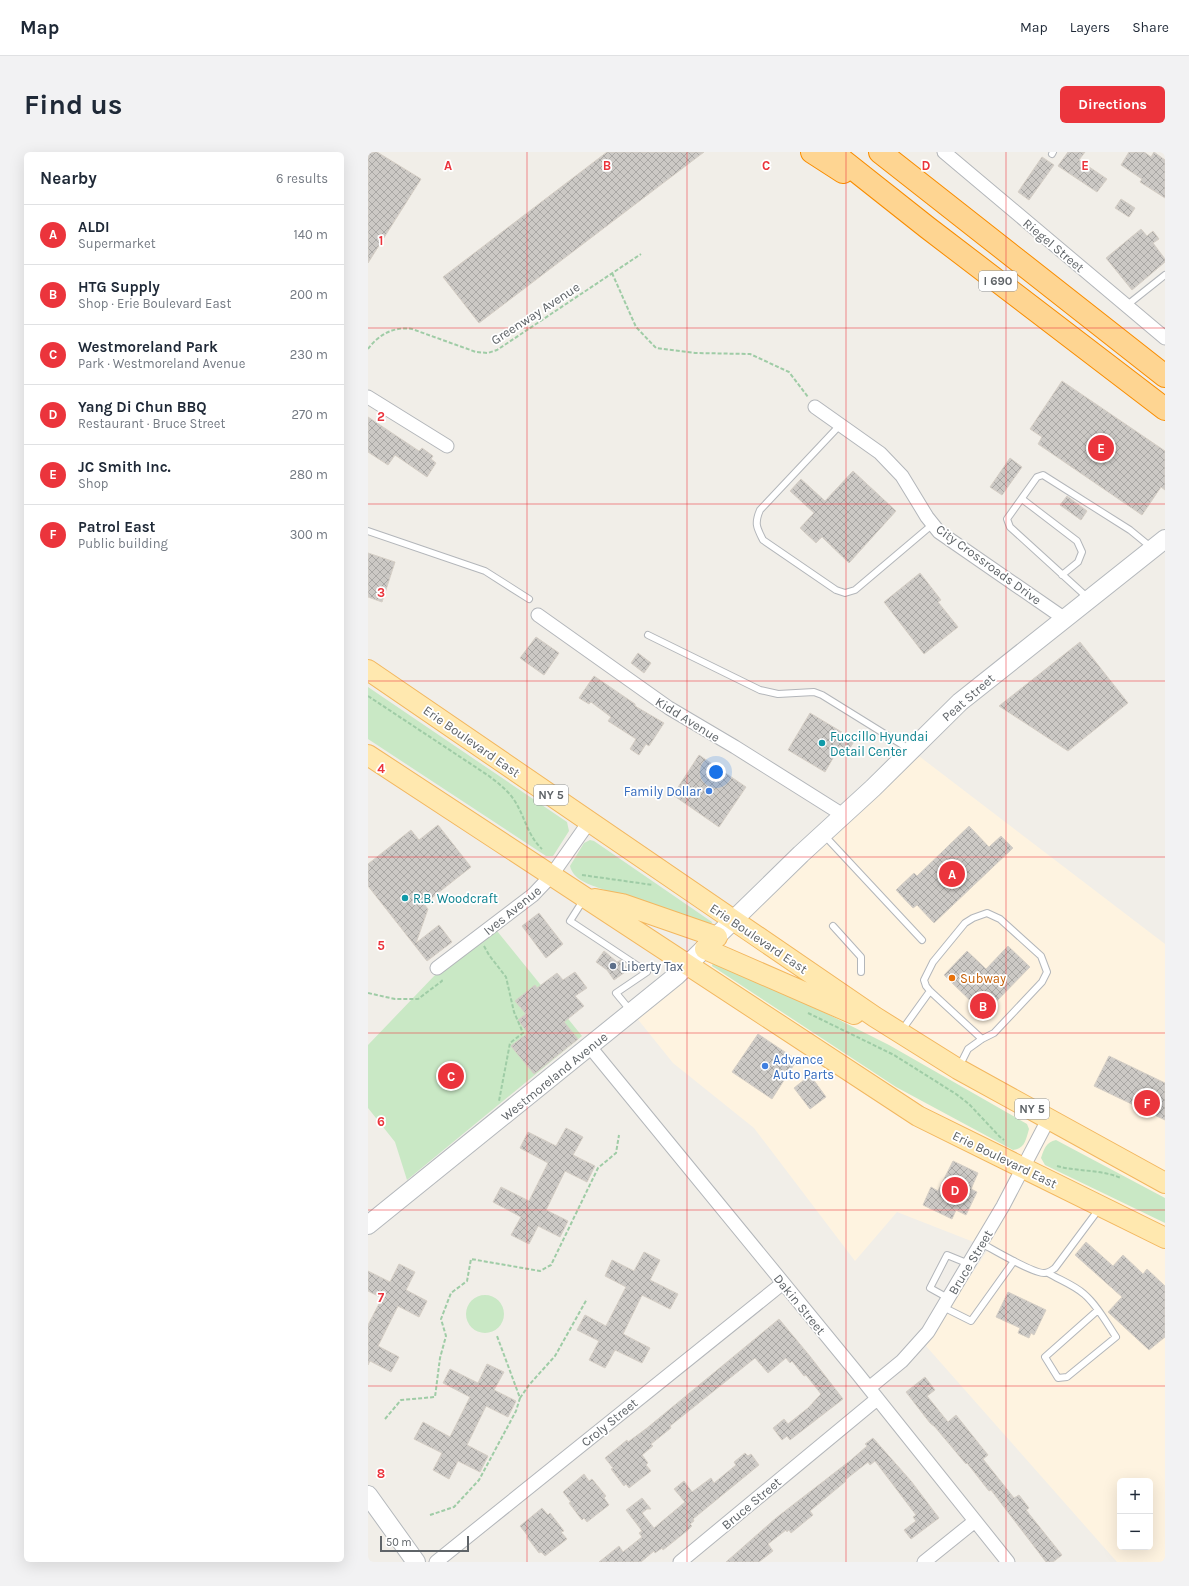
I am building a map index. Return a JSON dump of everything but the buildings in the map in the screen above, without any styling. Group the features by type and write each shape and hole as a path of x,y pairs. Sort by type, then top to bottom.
{"highway":[{"path":"812,152 928,228"},
{"name":"I 690","path":"832,152 928,228 1165,409"},
{"name":"I 690","path":"880,152 1165,376"},
{"path":"902,152 978,228"}],"main road":[{"name":"Erie Boulevard East","path":"368,670 874,1018 958,1069 1165,1182"},
{"name":"Erie Boulevard East","path":"368,755 918,1116 1165,1238"},
{"path":"585,897 622,904 711,943 900,1033"}],"street":[{"name":"Riegel Street","path":"944,152 1165,338"},
{"path":"368,397 447,446"},
{"name":"City Crossroads Drive","path":"815,407 880,453 902,476 927,517 939,532 1065,619"},
{"name":"Peat Street","path":"733,920 960,702 1161,544"},
{"name":"Kidd Avenue","path":"538,615 669,708 844,815"},
{"name":"Ives Avenue","path":"438,968 533,895 551,876 589,822"},
{"name":"Westmoreland Avenue","path":"368,1224 590,1047 688,966 733,920"},
{"name":"Dakin Street","path":"590,1047 869,1388 1008,1562"},
{"name":"Bruce Street","path":"869,1388 902,1361 928,1332 1003,1206 1049,1118"},
{"name":"Croly Street","path":"436,1562 783,1283"},
{"name":"Bruce Street","path":"680,1562 877,1399"},
{"path":"368,1495 416,1562"},
{"path":"924,1562 975,1521"}],"lane":[{"path":"1126,306 1165,275"},
{"path":"840,425 760,510 756,520 757,529 763,540 836,590 845,592 855,590 933,524"},
{"path":"1089,600 1007,523 1007,519 1037,477 1043,475 1130,530 1161,544"},
{"path":"1022,499 1077,542 1081,547 1082,552 1078,562 1062,575"},
{"path":"368,531 486,571 529,599"},
{"path":"648,635 760,690 778,694 814,692 822,695 911,750"},
{"path":"823,834 922,940"},
{"path":"585,897 570,921 647,972 616,993 632,1012"},
{"path":"958,1069 968,1049 994,1033 1042,982 1048,972 1041,956 1000,919 987,913 973,918 965,923 932,962 924,980 930,991 982,1039"},
{"path":"833,926 861,957 861,972"},
{"path":"900,1033 930,991"},
{"path":"1048,1273 1055,1268 1101,1206"},
{"path":"981,1243 1014,1261 1042,1273 1048,1273 1084,1294 1098,1310 1116,1336 1067,1377 1058,1378 1045,1357 1098,1310"},
{"path":"969,1264 947,1255 930,1288 970,1321 1014,1261"}],"path":[{"name":"Greenway Avenue","path":"368,349 380,336 394,330 405,328 412,329 476,352 488,353 497,350 641,254"},
{"path":"612,273 636,327 656,348 695,353 750,354 789,372 815,407"},
{"path":"368,696 489,776 506,789 516,803 531,835 542,850"},
{"path":"582,875 656,886"},
{"path":"479,936 489,955 506,977 514,1012 523,1033 510,1043 500,1092 498,1102 507,1113"},
{"path":"368,993 395,1000 418,999 442,981 438,968"},
{"path":"853,1034 894,1056 956,1094 970,1104 1000,1137 1006,1141"},
{"path":"385,1420 401,1400 435,1397 440,1358 446,1336 442,1319 451,1293 467,1281 471,1259 540,1271 551,1265 598,1168 616,1153 619,1135"},
{"path":"1054,1165 1072,1169 1110,1173 1126,1180"},
{"path":"430,1515 454,1507 480,1480 516,1411 520,1398 529,1385 555,1356 587,1299"},
{"path":"497,1336 520,1398"}],"shaded area":[{"path":"911,750 1165,944 1165,1562 1117,1562 926,1346 937,1326 989,1248 897,1212 855,1261 754,1128 673,1063 632,1012"}],"green space":[{"path":"368,687 567,822 569,831 553,856 546,856 368,739"},
{"path":"590,840 594,841 712,922 711,925 706,927 583,881 575,875 570,866 584,843"},
{"path":"497,931 582,1036 407,1180 395,1142 368,1108 368,1045 436,974"},
{"path":"722,961 889,1045 1027,1124 1029,1129 1023,1146 1013,1150 896,1087 712,966 713,962"},
{"path":"1056,1140 1165,1198 1165,1223 1045,1165 1041,1158 1044,1149 1050,1142"},
{"path":"485,1295 495,1298 501,1304 504,1314 501,1324 495,1330 485,1333 475,1330 469,1324 466,1314 469,1304 475,1298"}],"place":[{"name":"JC Smith Inc.","path":"1101,448"},
{"name":"Fuccillo Hyundai Detail Center","path":"822,743"},
{"name":"Family Dollar","path":"709,791"},
{"name":"ALDI","path":"952,874"},
{"name":"R.B. Woodcraft","path":"405,898"},
{"name":"Liberty Tax","path":"613,966"},
{"name":"Subway","path":"952,978"},
{"name":"HTG Supply","path":"983,1006"},
{"name":"Advance Auto Parts","path":"765,1066"},
{"name":"Westmoreland Park","path":"451,1076"},
{"name":"Patrol East","path":"1147,1103"},
{"name":"Yang Di Chun BBQ","path":"955,1190"}]}
